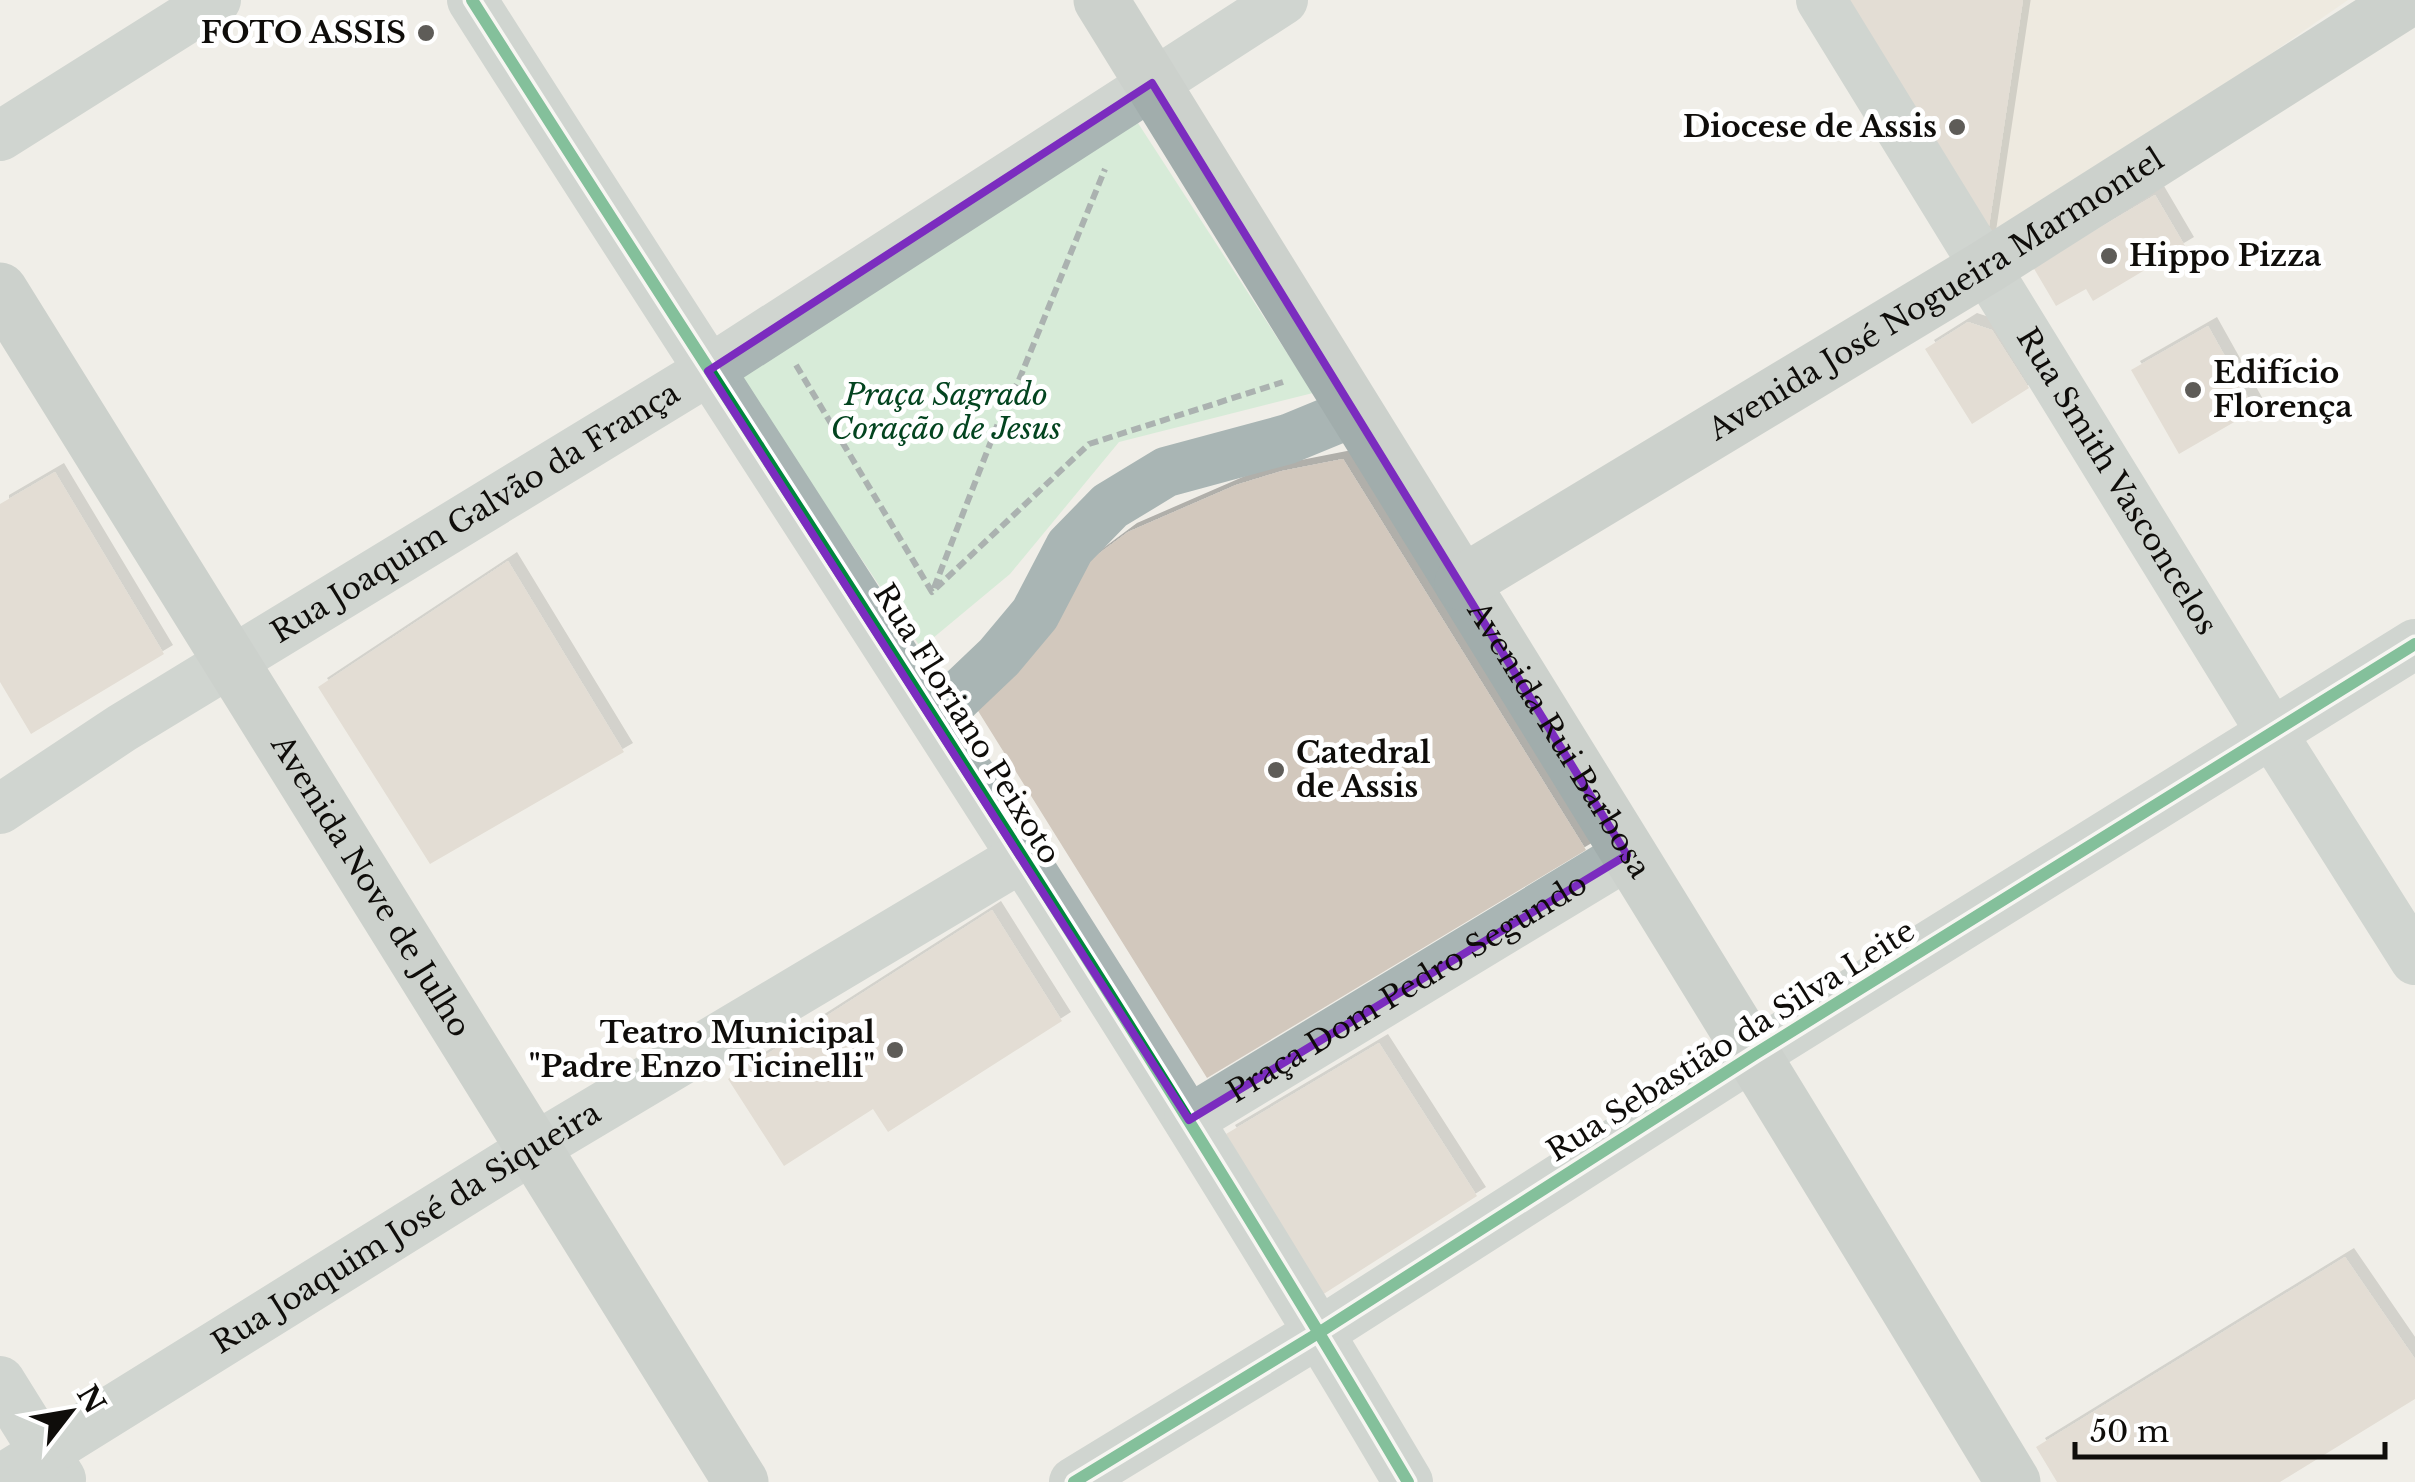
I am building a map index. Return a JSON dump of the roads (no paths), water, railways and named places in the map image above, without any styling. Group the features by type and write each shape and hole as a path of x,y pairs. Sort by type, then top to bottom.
{"main road":[{"name":"Avenida Rui Barbosa","path":"1101,0 1627,855 1755,1054 2012,1482"},
{"name":"Avenida José Nogueira Marmontel","path":"1462,582 1986,267 2408,0"},
{"name":"Avenida Nove de Julho","path":"0,290 741,1482"}],"street":[{"path":"0,136 216,0"},
{"name":"Rua Floriano Peixoto","path":"472,0 936,717 1320,1332 1408,1482"},
{"name":"Rua Joaquim Galvão da França","path":"0,809 122,728 708,370 1283,0"},
{"name":"Rua Smith Vasconcelos","path":"1822,0 2415,960"},
{"path":"936,717 999,657 1035,614 1070,546 1110,506 1166,472 1288,439 1356,412"},
{"name":"Rua Sebastião da Silva Leite","path":"1074,1482 1320,1332 1755,1054 2415,644"},
{"name":"Praça Dom Pedro Segundo","path":"1188,1120 1627,855"},
{"name":"Rua Joaquim José da Siqueira","path":"0,1480 54,1467 534,1148 1022,857"},
{"path":"0,1381 54,1467"}],"place":[{"name":"FOTO ASSIS","path":"426,33"},
{"name":"Diocese de Assis","path":"1957,127"},
{"name":"Hippo Pizza","path":"2109,256"},
{"name":"Edifício Florença","path":"2193,390"},
{"name":"Catedral de Assis","path":"1276,770"},
{"name":"Teatro Municipal \"Padre Enzo Ticinelli\"","path":"895,1050"}],"park label":[{"name":"Praça Sagrado Coração de Jesus","path":"946,412"}]}
